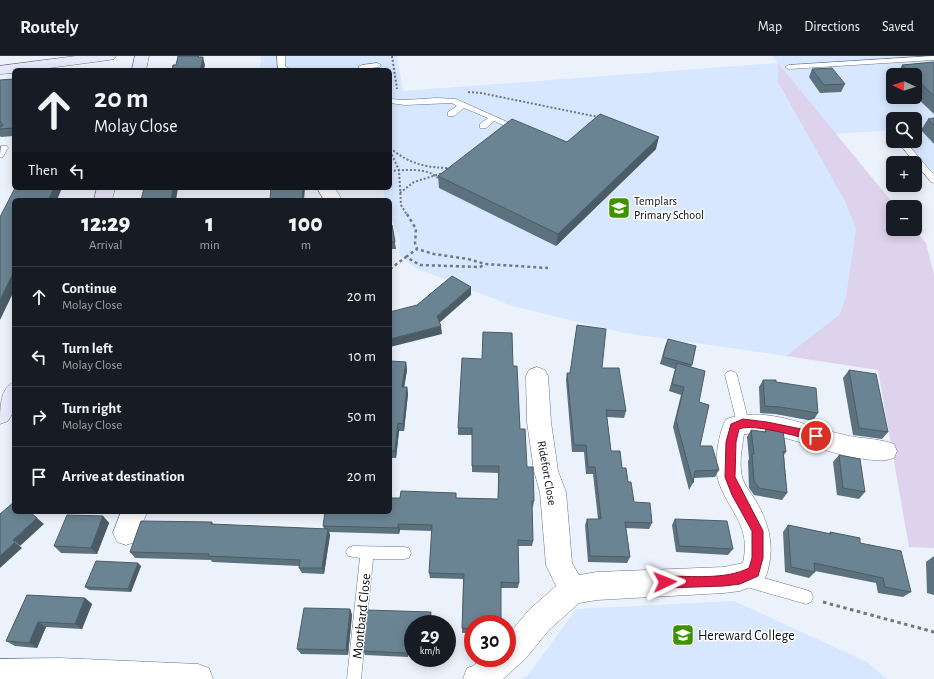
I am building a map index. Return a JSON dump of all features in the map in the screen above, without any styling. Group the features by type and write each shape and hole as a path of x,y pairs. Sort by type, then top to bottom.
{"street":[{"path":"16,68 109,56"},
{"path":"139,68 142,56"},
{"path":"0,70 12,68"},
{"name":"Ridefort Close","path":"537,376 539,422 546,471 553,492 559,565 572,590"},
{"path":"0,414 12,394"},
{"path":"496,668 516,648 540,620 572,590 605,585 732,579 754,572 758,558 757,531 736,492 730,477 731,442 734,426 743,423 804,433 840,444 885,451"},
{"path":"0,674 60,673 109,677 198,679"}],"lane":[{"path":"281,56 281,66 284,68"},
{"path":"362,67 377,68 376,56"},
{"path":"788,67 934,58"},
{"path":"392,102 398,103 442,100 453,101 529,133"},
{"path":"451,114 463,105"},
{"path":"483,126 493,118"},
{"path":"907,148 934,180"},
{"path":"731,375 743,423"},
{"name":"Montbard Close","path":"354,679 360,553 404,553"},
{"path":"732,579 806,597"}],"path":[{"path":"392,56 397,87 396,94"},
{"path":"463,92 481,93 598,117"},
{"path":"392,150 408,161 424,168 454,168 451,171"},
{"path":"392,154 399,170 401,205 416,229 415,243 417,249 427,254 477,260 485,264 548,268"},
{"path":"392,171 414,170 437,174"},
{"path":"400,194 407,185 418,179 444,173"},
{"path":"437,174 439,179"},
{"path":"392,268 417,249"},
{"path":"406,257 420,265 480,267 485,264"},
{"path":"806,597 934,632"}],"shaded area":[{"name":"Templars Primary School","path":"261,56 397,56 403,91 778,63 772,56 934,56 934,173 922,160 922,156 919,156 911,148 922,148 922,112 886,112 886,130 834,134 779,64 845,201 856,229 846,296 839,315 786,356 625,333 512,306 416,268 399,256 400,238 392,220 392,198 385,198 383,190 392,190 392,68 260,68"},
{"path":"778,63 890,200 886,200 886,236 920,236 926,243 934,275 934,548 909,547 878,370 786,356 839,315 846,296 856,229 845,201 778,82"},
{"name":"Hereward College","path":"734,601 867,662 887,679 521,679 529,674 576,609"}],"building":[{"path":"178,56 203,57 200,68 172,68 173,65 176,65"},
{"path":"934,62 934,96 922,85 922,68 905,68 902,65"},
{"path":"832,68 845,84 824,85 812,69"},
{"path":"12,79 12,128 0,129 3,125 0,121 0,80"},
{"path":"600,114 659,137 558,234 438,176 512,119 567,142"},
{"path":"934,118 934,125 928,119"},
{"path":"14,190 53,190 49,198 12,198 12,275 0,300 0,217"},
{"path":"144,190 173,190 171,198 142,198"},
{"path":"271,190 303,190 302,198 270,198"},
{"path":"392,225 395,242 392,242"},
{"path":"452,276 471,287 437,316 441,326 392,338 392,311 417,305"},
{"path":"577,325 606,329 602,368 619,368 626,411 606,410 611,451 620,451 622,468 626,468 628,482 631,482 634,502 650,503 652,523 625,522 630,557 590,556 587,519 601,519 595,467 588,467 586,445 574,445 567,373 570,373"},
{"path":"483,332 512,333 513,366 517,366 520,429 525,429 527,467 533,467 534,501 532,501 533,541 518,540 519,583 501,582 501,615 464,615 464,628 462,628 464,574 429,573 432,525 398,524 398,528 323,526 325,514 392,514 392,498 400,498 401,491 456,493 456,498 498,499 499,466 472,466 472,428 458,428 462,358 482,359"},
{"path":"668,339 696,346 692,365 663,357"},
{"path":"392,361 406,362 402,387 407,387 403,424 398,423 395,451 392,451"},
{"path":"677,363 705,371 699,402 709,405 700,446 712,446 719,470 695,471 693,483 676,420 684,387 672,384"},
{"path":"849,370 876,374 888,432 859,428"},
{"path":"763,380 776,380 776,382 816,388 818,413 765,406"},
{"path":"766,429 783,431 786,452 783,451 787,493 759,488 754,481 752,454 754,454 751,430 766,432"},
{"path":"839,455 860,459 865,492 843,488"},
{"path":"12,504 12,514 32,514 37,518 13,540 15,542 0,556 0,514"},
{"path":"67,515 103,516 91,548 54,546"},
{"path":"675,519 727,521 733,549 679,546"},
{"path":"141,521 212,522 211,524 328,529 322,568 299,568 300,560 208,556 209,554 130,552"},
{"path":"788,525 831,534 830,532 860,538 860,543 901,551 911,592 885,587 883,578 814,563 815,572 791,567"},
{"path":"96,561 138,563 128,589 85,587"},
{"path":"27,595 85,598 75,624 38,622 29,643 6,641"},
{"path":"304,608 350,609 346,650 297,649"},
{"path":"367,610 431,612 431,615 404,615 404,653 363,651"}],"place":[{"name":"Templars Primary School","path":"619,208"},
{"name":"Hereward College","path":"683,635"}],"route":[{"path":"665,582 724,580 740,578 754,572 758,558 757,531 746,507 736,492 730,477 731,442 734,426 743,423 767,426 816,436"}]}
